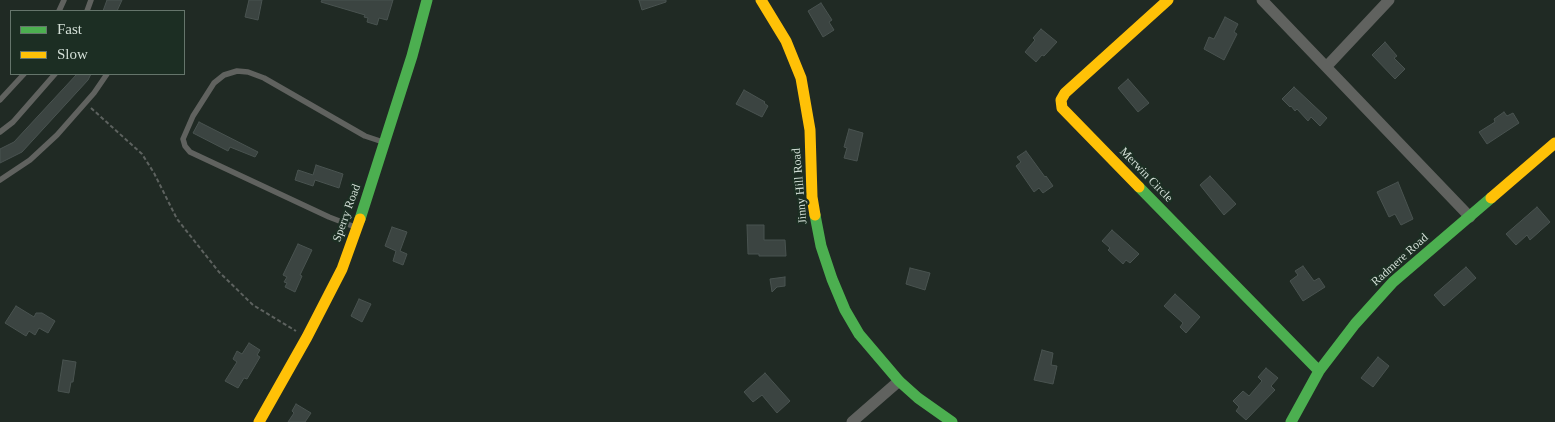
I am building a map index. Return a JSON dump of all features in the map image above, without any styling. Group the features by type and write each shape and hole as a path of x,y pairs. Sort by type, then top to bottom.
{"street":[{"name":"Sperry Road","path":"259,422 307,337 342,268 385,143 427,0"},
{"name":"Jinny Hill Road","path":"761,0 786,41 801,78 810,130 812,197 815,218 821,246 832,279 846,310 860,334 877,357 899,381 918,398 952,422"},
{"name":"Merwin Circle","path":"1168,0 1065,93 1061,100 1062,108 1319,371"},
{"path":"1262,0 1470,218"},
{"path":"1327,66 1389,0"},
{"name":"Radmere Road","path":"1291,422 1319,371 1355,324 1392,282 1470,218 1555,144"},
{"path":"852,422 899,381"}],"lane":[{"path":"357,228 329,217 190,152 185,146 183,139 193,116 214,83 224,75 237,71 248,72 264,78 365,136 385,143"},
{"path":"0,100 23,75"},
{"path":"0,132 13,122 54,75"},
{"path":"0,180 30,160 86,104 106,75"}],"path":[{"path":"86,104 142,154 154,172 177,219 219,272 253,305 307,337"}],"building":[{"path":"107,0 122,0 117,10 103,10"},
{"path":"249,0 262,0 258,20 245,17"},
{"path":"322,0 393,0 387,20 379,18 377,25 367,22 368,18 364,17 365,15 321,2"},
{"path":"639,0 666,0 666,2 642,10"},
{"path":"821,3 832,20 829,22 834,30 823,37 808,11"},
{"path":"1225,17 1238,24 1234,32 1237,34 1224,60 1204,49 1209,37 1214,39"},
{"path":"1041,29 1057,42 1036,62 1025,52"},
{"path":"1385,42 1397,56 1394,58 1405,69 1395,79 1372,55"},
{"path":"76,75 90,75 22,152 0,163 0,149 14,142"},
{"path":"1128,79 1149,103 1138,112 1118,88"},
{"path":"1294,87 1327,118 1320,126 1311,117 1308,121 1297,109 1295,111 1282,99"},
{"path":"744,90 765,102 768,106 762,117 736,104"},
{"path":"1504,112 1507,116 1513,113 1519,123 1487,144 1479,132 1495,122 1494,119"},
{"path":"199,122 258,152 255,157 230,147 228,151 193,133"},
{"path":"849,129 863,133 857,161 844,158 847,148 844,147"},
{"path":"1026,151 1053,186 1043,193 1039,188 1034,192 1016,166 1021,162 1017,157"},
{"path":"316,165 343,174 339,188 315,180 313,186 295,180 298,170 313,175"},
{"path":"1210,176 1236,204 1224,215 1200,185"},
{"path":"1398,182 1413,219 1401,225 1395,214 1389,217 1377,192"},
{"path":"1537,207 1550,222 1530,240 1527,235 1516,245 1506,234"},
{"path":"747,225 764,225 764,240 785,240 786,256 748,254"},
{"path":"392,227 407,232 400,251 407,254 403,265 393,261 396,251 385,246"},
{"path":"1112,230 1139,254 1130,263 1126,260 1123,264 1108,250 1110,248 1102,241"},
{"path":"298,244 312,250 300,275 302,276 295,292 285,287 287,283 284,282 287,277 283,275"},
{"path":"1303,266 1314,281 1319,278 1325,287 1303,301 1290,281 1298,275 1295,271"},
{"path":"1466,267 1476,278 1444,306 1434,295"},
{"path":"910,268 930,273 925,290 906,284"},
{"path":"785,277 785,286 777,287 772,292 770,279"},
{"path":"1175,294 1200,317 1186,333 1180,327 1183,323 1164,306"},
{"path":"359,299 371,304 362,322 351,316"},
{"path":"16,306 34,317 36,313 42,313 55,321 48,333 39,328 35,335 29,331 26,336 5,323"},
{"path":"249,343 260,350 257,355 260,357 247,379 244,378 238,388 225,381 237,362 233,359 237,351 242,354"},
{"path":"1042,350 1053,353 1051,365 1057,366 1053,384 1034,380"},
{"path":"1378,357 1389,366 1373,387 1361,378"},
{"path":"63,360 76,362 69,393 58,391"},
{"path":"1266,368 1278,378 1271,386 1275,390 1246,420 1236,411 1239,407 1233,401 1243,391 1249,396 1262,381 1258,377"},
{"path":"765,373 790,401 777,413 762,395 753,402 744,392"},
{"path":"296,404 311,413 305,422 288,422 294,413 292,411"}],"traffic: fast":[{"path":"360,219 412,56 427,0"},
{"path":"1139,187 1319,371"},
{"path":"1291,422 1319,371 1355,324 1393,282 1491,198"},
{"path":"815,215 821,246 832,279 845,310 859,334 899,381 918,398 952,422"}],"traffic: slow":[{"path":"761,0 786,41 801,78 810,130 812,197 815,215"},
{"path":"1139,187 1062,108 1061,100 1065,93 1168,0"},
{"path":"1491,198 1555,143"},
{"path":"259,422 307,337 342,269 360,219"}]}
